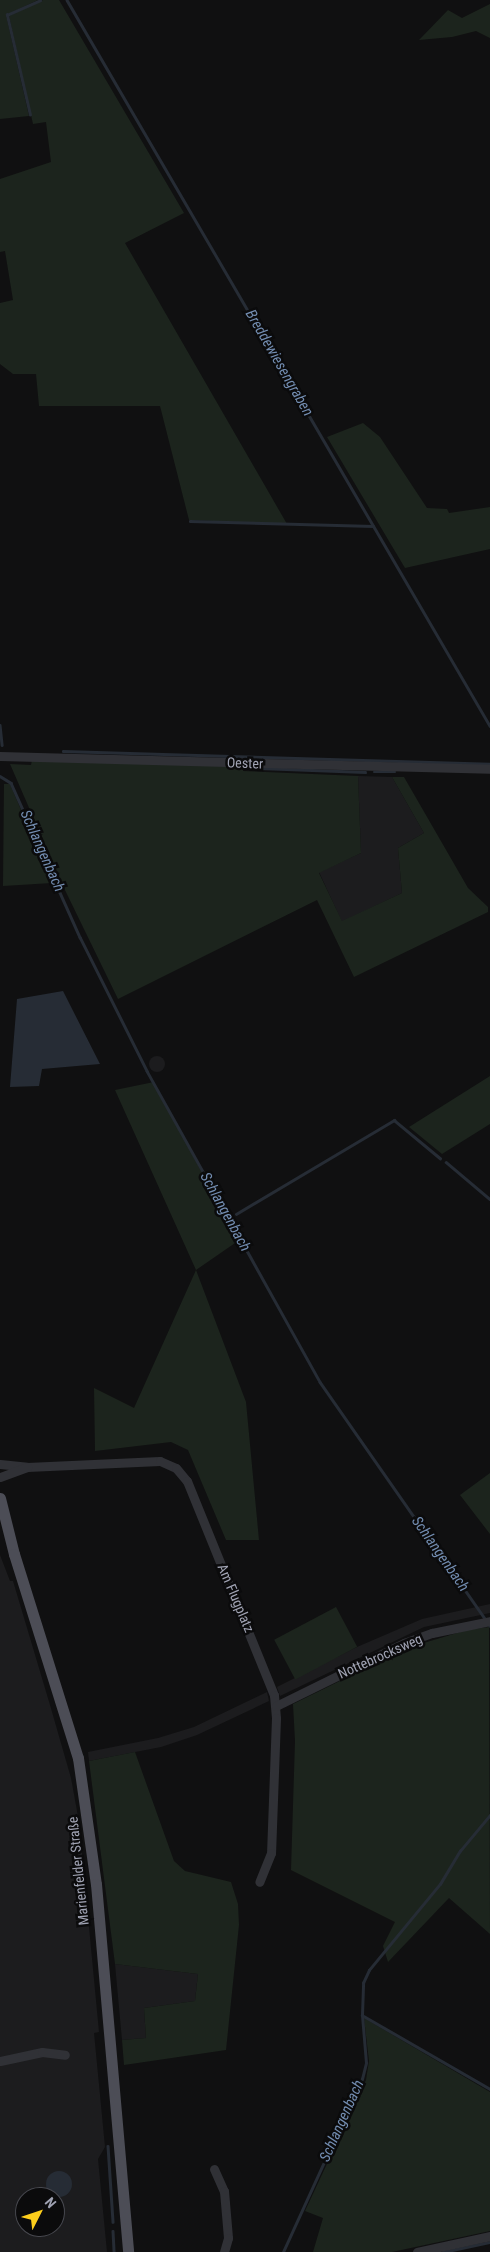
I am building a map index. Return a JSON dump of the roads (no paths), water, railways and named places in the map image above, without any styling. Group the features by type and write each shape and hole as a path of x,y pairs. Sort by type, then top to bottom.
{"main road":[{"name":"Marienfelder Straße","path":"0,1498 14,1554 75,1749 84,1795 117,2105 128,2252"}],"street":[{"name":"Oester","path":"0,756 490,769"},
{"name":"Am Flugplatz","path":"0,1464 27,1467 144,1460 160,1461 176,1468 187,1481 270,1679 276,1706 270,1853 259,1882"},
{"name":"Am Flugplatz","path":"0,1477 27,1467"},
{"name":"Nottebrocksweg","path":"276,1706 404,1643 486,1621"},
{"path":"0,2061 42,2052 65,2055"},
{"path":"214,2168 224,2191 228,2238 224,2252"},
{"path":"417,2252 490,2236"}],"waterway":[{"path":"30,115 7,15 40,0"},
{"name":"Breddewiesengraben","path":"67,0 490,726"},
{"path":"190,521 373,526"},
{"path":"0,725 2,745"},
{"path":"63,751 490,764"},
{"path":"259,768 365,772"},
{"path":"374,772 395,772"},
{"name":"Schlangenbach","path":"0,776 11,783 80,937 147,1071 320,1382 490,1626"},
{"path":"236,1214 394,1120 440,1158"},
{"path":"446,1162 490,1199"},
{"name":"Schlangenbach","path":"283,2252 362,2079 366,2063 362,2015 363,1983 369,1970 440,1884 460,1851 490,1815"},
{"path":"362,2015 490,2089"},
{"path":"108,2146 113,2222"},
{"path":"113,2231 114,2252"},
{"path":"443,2252 490,2242"}]}
